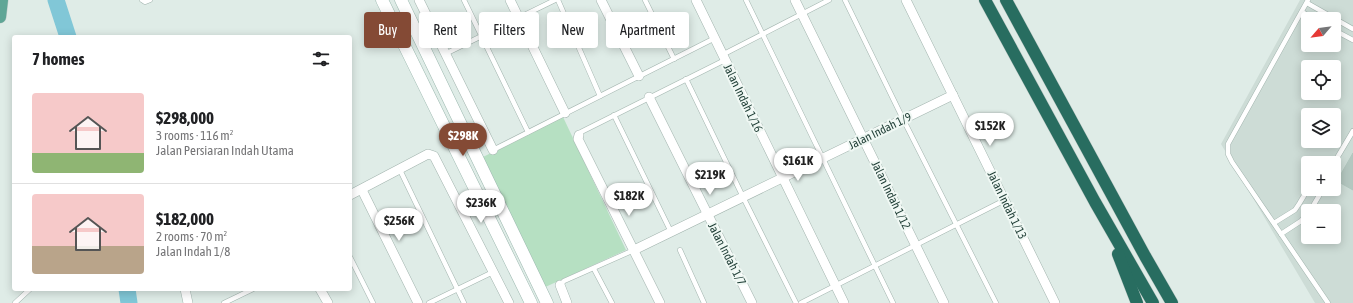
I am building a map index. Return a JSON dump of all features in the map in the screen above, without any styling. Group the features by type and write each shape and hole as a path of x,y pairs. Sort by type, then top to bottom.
{"highway":[{"path":"985,0 1095,202 1153,303"},
{"path":"1006,0 1172,303"},
{"path":"1095,202 1118,254 1137,303"}],"main road":[{"path":"0,17 2,0"},
{"path":"382,0 531,303"},
{"path":"401,0 547,303"}],"street":[{"path":"419,0 493,150"},
{"path":"510,0 516,12"},
{"path":"601,0 639,76"},
{"name":"Jalan Indah 1/16","path":"696,0 844,303"},
{"name":"Jalan Indah 1/12","path":"795,0 944,303"},
{"name":"Jalan Indah 1/13","path":"906,0 1055,303"},
{"path":"533,48 565,114"},
{"name":"Jalan Indah 1/9","path":"634,250 953,95"},
{"name":"Jalan Indah 1/7","path":"649,98 752,303"},
{"path":"578,135 578,139 660,303"},
{"path":"352,194 428,154 434,156 509,303"},
{"path":"362,190 418,303"},
{"path":"560,285 567,303"},
{"path":"185,291 188,303"},
{"path":"321,291 328,303"}],"lane":[{"path":"142,0 145,2 150,0"},
{"path":"464,0 479,30"},
{"path":"531,12 556,0 600,96"},
{"path":"645,0 674,59"},
{"path":"746,0 893,303"},
{"path":"578,135 581,132 686,79 762,34 829,0"},
{"path":"846,0 903,119 996,303"},
{"path":"1302,12 1308,1 1353,29"},
{"path":"1301,14 1228,144 1228,154 1328,303"},
{"path":"1341,34 1353,40"},
{"path":"445,54 479,37"},
{"path":"493,150 715,38"},
{"path":"488,48 528,132"},
{"path":"686,79 796,303"},
{"path":"614,115 671,232"},
{"path":"1338,156 1353,131"},
{"path":"400,170 464,303"},
{"path":"1274,223 1295,210 1304,196"},
{"path":"801,303 1005,200"},
{"path":"1281,234 1301,221"},
{"path":"560,285 564,281 634,250"},
{"path":"680,250 704,303"},
{"path":"352,261 373,303"},
{"path":"594,269 612,303"},
{"path":"429,303 494,272"},
{"path":"15,303 28,291"},
{"path":"224,303 249,291"}],"shaded area":[{"path":"1300,0 1353,0 1353,303 1315,303 1221,144"}],"green space":[{"path":"563,117 626,250 541,289 477,160"}],"building":[{"path":"1353,153 1353,190 1341,183 1341,174"}],"waterway":[{"path":"56,0 67,35"},
{"path":"127,291 129,303"}]}
